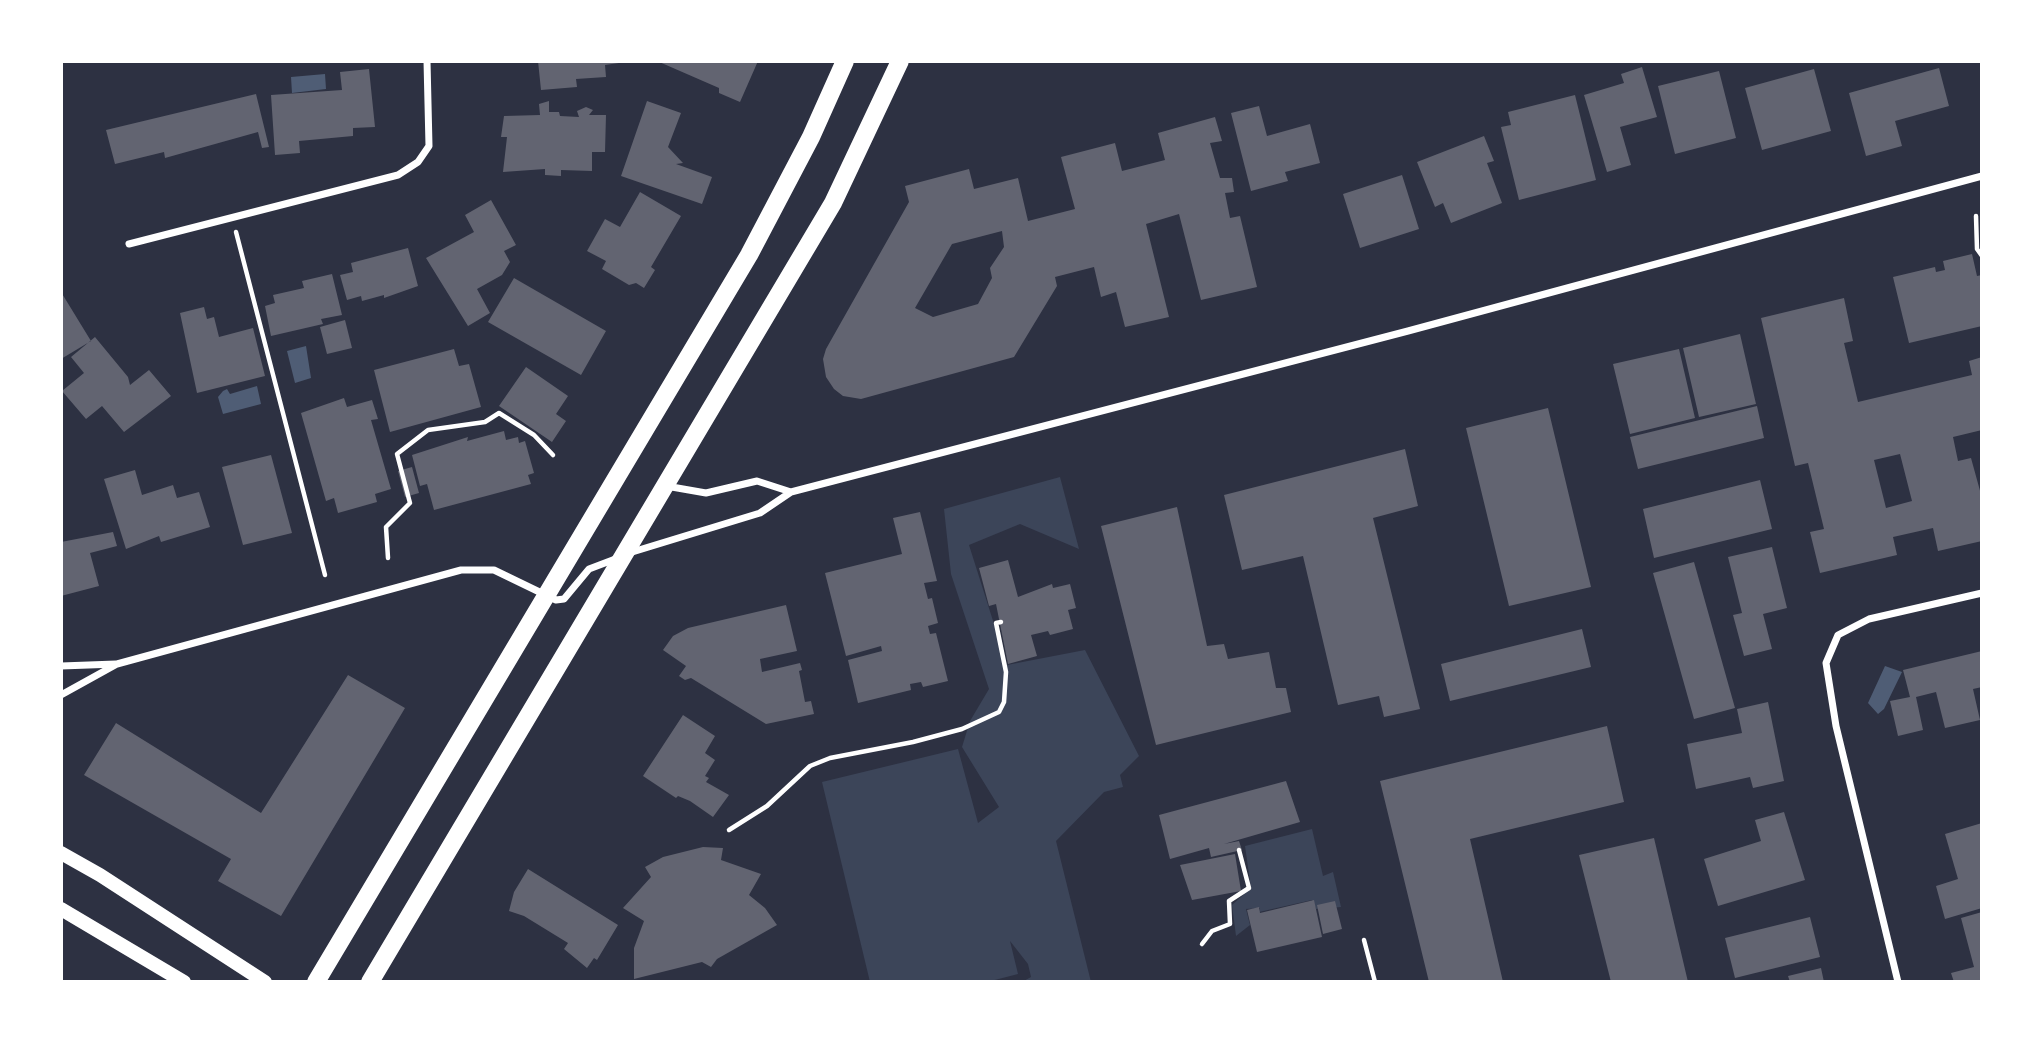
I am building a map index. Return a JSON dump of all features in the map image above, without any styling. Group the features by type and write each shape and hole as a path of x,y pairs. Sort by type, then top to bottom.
{"highway":[{"path":"316,982 749,255 811,137 845,61"},
{"path":"370,982 833,203 900,61"}],"main road":[{"path":"61,853 100,875 265,982"},
{"path":"61,909 184,982"}],"street":[{"path":"129,244 398,175 418,162 429,146 427,61"},
{"path":"61,666 117,664 461,570 494,570 546,596 565,599 589,569 623,555 760,513 791,492 1394,335 1982,176"},
{"path":"664,486 705,493 757,481 791,492"},
{"path":"1898,982 1836,726 1826,663 1838,635 1869,620 1982,593"},
{"path":"61,695 117,664"}],"path":[{"path":"1976,216 1977,249 1982,256"},
{"path":"232,218 325,575"},
{"path":"388,558 386,527 410,503 397,454 428,430 485,422 499,413 534,435 553,455"},
{"path":"729,830 767,806 810,766 830,758 962,729 999,712 1004,702 1006,672 996,623 1001,622"},
{"path":"1202,944 1212,931 1230,924 1229,901 1249,888 1240,850"},
{"path":"1364,940 1375,982"}],"shaded area":[{"path":"325,74 326,89 292,93 291,77"},
{"path":"306,346 311,378 295,383 287,351"},
{"path":"257,386 261,404 223,414 218,397 223,391 227,389 230,394"},
{"path":"1060,477 1079,549 1020,524 969,545 1007,665 1085,650 1139,756 1120,775 1123,787 1104,792 1056,841 1091,982 1022,982 1031,977 1028,964 1010,941 1018,974 987,982 870,982 822,782 958,749 978,823 999,807 962,747 970,721 989,689 951,574 944,509"},
{"path":"1885,666 1902,672 1884,709 1878,714 1868,703"},
{"path":"1312,829 1323,876 1333,872 1341,907 1316,909 1312,900 1259,912 1260,908 1246,909 1250,925 1236,936 1232,905 1251,888 1245,846"}],"building":[{"path":"538,61 619,63 605,65 606,77 576,79 577,87 541,90"},
{"path":"657,61 758,61 740,102 719,93 719,88"},
{"path":"1642,67 1657,117 1620,127 1631,165 1607,172 1584,95 1624,83 1621,74"},
{"path":"1939,68 1949,106 1895,121 1902,146 1866,156 1849,93"},
{"path":"369,69 375,127 353,128 353,136 299,141 300,153 275,155 271,95 342,90 340,72"},
{"path":"1814,69 1831,131 1762,150 1745,88"},
{"path":"1719,71 1736,138 1675,154 1658,86"},
{"path":"256,94 269,147 262,148 258,132 165,158 164,152 115,164 106,130"},
{"path":"1575,95 1596,180 1519,200 1501,127 1511,125 1508,112"},
{"path":"549,101 549,112 559,112 560,116 579,117 577,111 586,107 593,110 589,115 606,115 605,152 592,152 592,171 561,170 561,176 545,175 545,169 503,172 507,137 501,137 504,116 540,115 539,104"},
{"path":"647,101 681,113 668,147 683,163 676,164 712,177 702,204 621,176"},
{"path":"1259,106 1267,136 1310,124 1320,163 1285,172 1288,181 1251,191 1231,113"},
{"path":"1215,117 1222,141 1210,143 1220,178 1232,178 1234,192 1225,193 1230,218 1240,216 1257,287 1201,300 1179,214 1146,224 1169,317 1125,327 1116,292 1101,297 1094,267 1055,277 1057,286 1014,357 861,399 843,396 834,389 826,377 823,359 826,349 909,202 905,186 969,169 974,189 1018,178 1028,221 1075,209 1061,157 1115,143 1122,171 1165,160 1158,133","holes":["1002,231 1004,247 990,268 992,278 978,304 933,317 915,308 952,244"]},
{"path":"1484,136 1494,161 1487,163 1502,203 1451,223 1443,203 1435,207 1417,162"},
{"path":"1402,175 1419,229 1360,248 1343,194"},
{"path":"640,192 681,216 651,267 655,270 644,288 636,283 629,285 602,269 606,261 587,251 605,219 620,227"},
{"path":"491,200 516,245 504,251 510,262 502,275 477,289 490,313 468,326 426,258 474,232 465,215"},
{"path":"408,248 418,286 384,298 384,295 362,301 361,296 347,300 340,275 353,272 351,263"},
{"path":"1972,254 1977,276 1982,275 1982,326 1909,343 1893,277 1935,267 1936,272 1945,270 1943,261"},
{"path":"332,274 342,315 321,319 323,324 271,336 265,306 275,303 273,295 304,288 302,281"},
{"path":"514,278 606,331 581,375 488,322"},
{"path":"61,292 91,341 61,359"},
{"path":"1844,298 1853,341 1844,343 1858,402 1972,375 1969,361 1982,357 1982,430 1953,437 1958,461 1971,458 1982,498 1982,541 1938,551 1933,528 1893,537 1897,555 1820,573 1810,532 1824,529 1808,463 1795,466 1761,318","holes":["1900,454 1912,501 1886,508 1874,460"]},
{"path":"204,307 207,319 214,317 219,337 253,328 265,376 197,393 180,313"},
{"path":"345,320 352,348 327,354 320,327"},
{"path":"1740,334 1756,404 1699,417 1683,348"},
{"path":"95,337 128,377 130,385 149,370 171,396 124,432 102,406 86,419 62,391 84,373 71,357"},
{"path":"454,349 459,366 469,364 481,407 390,432 374,370"},
{"path":"1679,349 1695,418 1630,434 1613,364"},
{"path":"526,367 568,396 556,414 566,421 552,442 499,406"},
{"path":"344,398 347,407 372,400 378,419 371,420 391,489 375,494 377,502 338,513 334,498 326,501 301,413"},
{"path":"1757,406 1764,438 1638,469 1630,437"},
{"path":"1548,408 1591,587 1509,606 1466,428"},
{"path":"504,431 506,440 518,437 519,443 525,441 534,473 528,475 531,484 434,510 427,484 420,486 412,455 468,437 467,441"},
{"path":"1405,449 1418,506 1373,518 1420,709 1384,717 1379,696 1338,705 1303,556 1242,570 1224,495"},
{"path":"271,455 292,533 243,545 222,467"},
{"path":"412,467 419,493 405,497 398,471"},
{"path":"135,470 142,495 173,485 177,498 199,492 210,527 161,542 159,536 126,549 104,479"},
{"path":"1760,480 1772,529 1654,558 1643,509"},
{"path":"1177,507 1207,646 1224,644 1228,659 1269,652 1276,688 1286,688 1291,712 1156,745 1101,526"},
{"path":"920,512 937,581 924,583 928,599 932,598 938,623 928,626 930,634 936,633 948,681 923,687 921,682 910,684 911,690 858,703 848,660 882,651 881,646 846,656 825,573 902,554 893,518"},
{"path":"113,532 117,546 90,553 99,586 61,596 61,542"},
{"path":"1772,547 1787,608 1763,614 1772,649 1744,656 1733,615 1742,613 1728,557"},
{"path":"1008,560 1018,597 1052,584 1053,588 1070,584 1076,608 1068,610 1073,629 1050,635 1048,631 1031,635 1037,656 1008,664 996,604 989,606 979,568"},
{"path":"1694,562 1735,708 1694,719 1653,573"},
{"path":"786,605 797,651 760,659 762,672 800,663 805,702 811,701 814,714 766,724 691,678 685,680 679,676 686,666 663,650 673,636 688,628"},
{"path":"1582,629 1591,667 1450,701 1441,664"},
{"path":"1982,651 1982,687 1973,689 1980,720 1945,728 1936,692 1916,697 1923,730 1898,736 1890,701 1910,697 1903,670"},
{"path":"348,675 405,708 281,916 218,881 231,859 84,775 116,723 261,813"},
{"path":"1768,702 1784,781 1753,788 1750,777 1696,789 1687,744 1742,733 1737,709"},
{"path":"683,715 715,736 705,753 715,760 705,776 709,778 706,782 729,795 713,817 690,801 678,796 676,798 643,776"},
{"path":"1607,726 1624,802 1470,839 1503,982 1429,982 1380,781"},
{"path":"1286,781 1300,822 1224,844 1239,841 1242,850 1211,857 1209,848 1170,859 1159,815"},
{"path":"1784,812 1805,880 1718,906 1704,859 1761,841 1755,820"},
{"path":"1982,823 1982,908 1945,919 1936,886 1958,879 1945,834"},
{"path":"1654,838 1688,982 1611,982 1579,855"},
{"path":"703,847 723,848 721,860 761,874 749,895 765,908 777,925 717,959 711,967 702,962 634,979 634,948 644,921 623,908 651,877 645,867 663,857"},
{"path":"1235,854 1241,891 1192,900 1180,865"},
{"path":"528,869 618,925 597,960 594,958 587,968 564,949 568,943 524,916 509,911 514,892"},
{"path":"1314,900 1322,937 1257,952 1247,910 1259,907 1260,913"},
{"path":"1335,901 1342,929 1323,934 1317,905"},
{"path":"1982,912 1982,982 1954,982 1951,973 1974,967 1961,918"},
{"path":"1810,917 1820,957 1735,978 1725,938"},
{"path":"1821,968 1824,982 1790,982 1788,976"}]}
